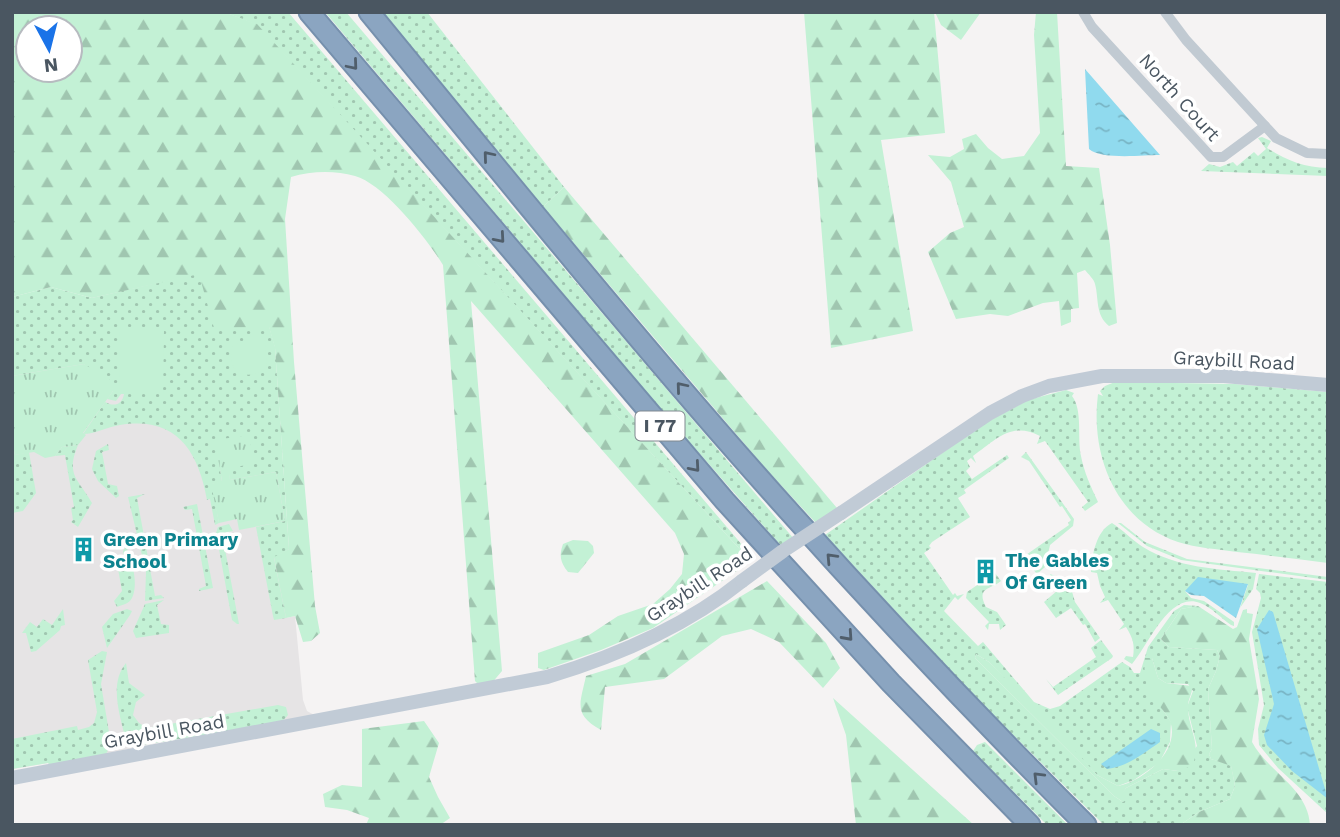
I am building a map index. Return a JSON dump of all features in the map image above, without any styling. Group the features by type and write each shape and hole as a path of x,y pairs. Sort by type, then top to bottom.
{"highway":[{"name":"I 77","path":"309,12 725,501 891,683 1030,825"},
{"name":"I 77","path":"369,12 730,445 914,649 1086,825"}],"street":[{"name":"North Court","path":"1083,12 1092,27 1211,157 1223,157 1265,126"},
{"path":"1165,12 1186,40 1283,143 1307,153 1328,154"},
{"name":"Graybill Road","path":"12,778 312,723 586,666 646,641 681,622 990,413 1022,396 1049,386 1102,376 1224,376 1328,385"}],"shaded area":[{"path":"200,273 269,326 289,549 286,618 295,616 303,700 307,711 316,716 221,734 192,736 50,765 48,763 12,769 12,297 92,298"}],"green space":[{"path":"12,12 224,12 257,24 747,557 738,570 653,628 544,670 538,668 538,653 589,635 618,616 653,604 682,574 684,554 675,533 471,301 502,671 491,684 479,685 475,681 443,265 416,228 391,201 366,181 339,173 306,173 291,177 285,219 294,362 315,606 320,633 311,641 303,642 295,616 286,618 274,557 289,549 275,348 269,327 214,328 199,274 92,298 51,287 12,297"},
{"path":"224,12 288,12 749,553 747,557 257,25"},
{"path":"325,12 346,12 794,539 782,547 670,420"},
{"path":"382,12 427,12 564,187 543,207"},
{"path":"804,12 934,12 945,133 881,140 913,331 831,348"},
{"path":"935,12 981,12 961,40 941,25"},
{"path":"1036,12 1057,12 1066,166 1099,168 1117,323 1109,326 1101,317 1094,282 1085,270 1077,273 1079,308 1071,309 1071,322 1061,326 1059,301 1043,303 1008,316 990,314 956,319 928,252 950,233 964,227 951,182 928,155 950,157 964,149 962,139 976,134 1002,159 1024,156 1040,133 1034,35"},
{"path":"1258,138 1271,141 1267,148 1303,165 1328,168 1328,176 1201,171 1209,164 1220,167 1233,162 1237,166 1254,152 1258,156 1266,149"},
{"path":"564,187 837,508 816,523 766,469 543,207"},
{"path":"200,273 269,326 275,347 289,549 274,558 286,618 274,620 256,527 285,521 276,472 230,480 216,440 222,482 212,484 219,523 215,525 210,499 207,500 197,466 181,440 170,432 156,426 139,424 120,425 83,434 105,402 117,404 124,394 116,401 107,399 113,391 84,364 12,376 12,297 51,287 92,298"},
{"path":"120,331 164,331 163,394 119,394"},
{"path":"256,336 265,341 267,367 252,375 245,375 235,368 232,362 233,345"},
{"path":"84,364 113,382 113,391 83,433 86,435 78,445 62,447 55,456 45,458 34,452 15,455 12,442 12,376"},
{"path":"1115,382 1235,384 1328,392 1328,563 1185,544 1156,532 1138,519 1123,502 1112,483 1103,463 1098,440 1098,394 1103,396 1100,391"},
{"path":"1066,390 1074,393 1072,396 1077,409 1082,462 1098,502 1085,511 1082,507 1088,502 1045,441 1037,444 1040,436 1030,432 1012,432 989,444 973,456 976,463 971,458 967,461 970,467 966,471 972,479 1007,455 1009,458 964,490 966,493 958,498 970,517 932,542 929,546 931,548 924,553 953,595 964,594 958,600 955,597 944,611 978,646 983,642 1034,702 1050,709 1060,706 1122,662 1134,673 1140,673 1148,647 1174,611 1184,605 1198,606 1181,609 1161,639 1169,647 1217,650 1220,656 1208,689 1212,749 1209,754 1211,759 1231,765 1235,786 1230,799 1199,812 1180,825 1104,825 976,698 825,535 985,423 1028,400","holes":["976,654 989,662 1097,775 1118,786 1134,780 1159,763 1170,742 1171,722 1163,710 1145,658 1152,658 1158,678 1166,683 1188,684 1193,691 1187,707 1197,746 1178,771 1163,769 1126,788 1122,793 1123,802 975,658"]},
{"path":"249,435 253,464 229,468 230,480 276,472 285,521 239,530 237,519 219,523 211,484 222,481 215,440"},
{"path":"12,442 15,455 29,452 36,493 23,511 12,513"},
{"path":"108,444 109,450 102,452 108,484 117,486 119,496 116,498 98,481 92,469 96,451"},
{"path":"78,445 73,471 92,503 78,527 71,522 71,508 74,507 65,455 55,456 62,447"},
{"path":"1026,452 1074,519 1073,526 1050,545 1045,567 1037,574 1023,557 1069,525 1071,520 1029,461 1021,457"},
{"path":"145,494 137,498 155,596 161,595 164,598 145,601 146,572 128,497"},
{"path":"197,504 213,588 199,591 206,586 192,509 185,510 183,507"},
{"path":"1112,523 1143,547 1170,559 1198,566 1256,573 1253,589 1240,608 1248,585 1185,591 1191,598 1204,601 1234,622 1234,626 1204,605 1189,601 1169,612 1132,664 1124,659 1126,656 1133,657 1132,638 1126,627 1119,630 1124,624 1108,600 1100,603 1105,597 1097,573 1091,572 1099,538"},
{"path":"1118,523 1145,542 1187,559 1328,577 1328,580 1181,560 1147,546"},
{"path":"229,524 233,531 222,533 239,624 232,620 216,533 218,527"},
{"path":"573,540 588,541 593,546 594,553 578,573 568,572 561,558 563,544"},
{"path":"126,547 134,572 134,593 129,602 117,607 114,601 122,591 118,569 121,568 120,561 124,560 123,551"},
{"path":"995,573 1001,581 983,592 983,601 986,607 997,612 1006,625 1000,630 999,624 989,624 988,630 985,626 989,622 966,598 967,592"},
{"path":"1050,574 1069,581 1075,602 1100,638 1095,642 1085,624 1083,625 1071,608 1056,618 1044,602 1058,590"},
{"path":"1259,574 1328,582 1328,814 1278,768 1259,745 1258,729 1264,705 1252,632 1261,598 1256,589"},
{"path":"767,581 826,643 840,668 823,688 779,642 751,629 722,636 664,679 605,687 601,730 586,719 582,713 581,701 586,676 625,664"},
{"path":"164,600 157,605 161,624 169,625 169,633 136,638 133,631 145,604"},
{"path":"1198,606 1233,629 1237,627 1243,610 1247,609 1247,613 1253,614 1249,639 1259,699 1252,742 1259,753 1295,790 1308,812 1310,825 1180,825 1199,812 1230,799 1235,786 1231,766 1211,759 1209,754 1212,749 1208,689 1220,656 1217,650 1169,647 1161,639 1181,609"},
{"path":"63,609 65,625 36,651 31,652 26,633 22,633 30,622 37,627 43,619 52,625"},
{"path":"127,609 132,611 130,615 107,648 102,627 113,614"},
{"path":"1101,640 1112,658 1058,695 1046,679 1053,687 1096,657 1091,648"},
{"path":"102,651 107,652 101,684 111,744 106,754 12,769 12,739 77,726 78,730 94,723 97,712 88,660"},
{"path":"976,654 989,662 1054,727 1097,775 1118,786 1138,778 1158,763 1170,743 1170,721 1152,696 1145,679 1145,658 1152,658 1158,678 1166,683 1192,686 1188,706 1196,751 1192,766 1178,771 1163,769 1126,788 1123,793 1128,799 1123,802 975,658"},
{"path":"126,663 129,683 145,695 136,702 133,715 147,728 278,705 286,707 288,715 281,723 135,746 126,742 117,701 118,681"},
{"path":"833,698 974,825 856,825 846,735"},
{"path":"424,721 439,743 429,777 450,818 440,825 366,825 369,818 347,810 325,807 323,794 342,785 362,787 362,729"},
{"path":"985,742 1068,825 1047,825 973,751 977,745"}],"water":[{"path":"1085,69 1160,155 1112,156 1089,149"},
{"path":"1198,577 1248,584 1236,618 1204,596 1191,595 1185,591"},
{"path":"1269,610 1273,612 1328,799 1292,771 1267,745 1264,735 1274,704 1257,629"},
{"path":"1151,729 1160,733 1160,742 1148,751 1114,768 1107,769 1101,764"}],"place":[{"name":"Green Primary School","path":"83,550"},
{"name":"The Gables Of Green","path":"985,571"}]}
